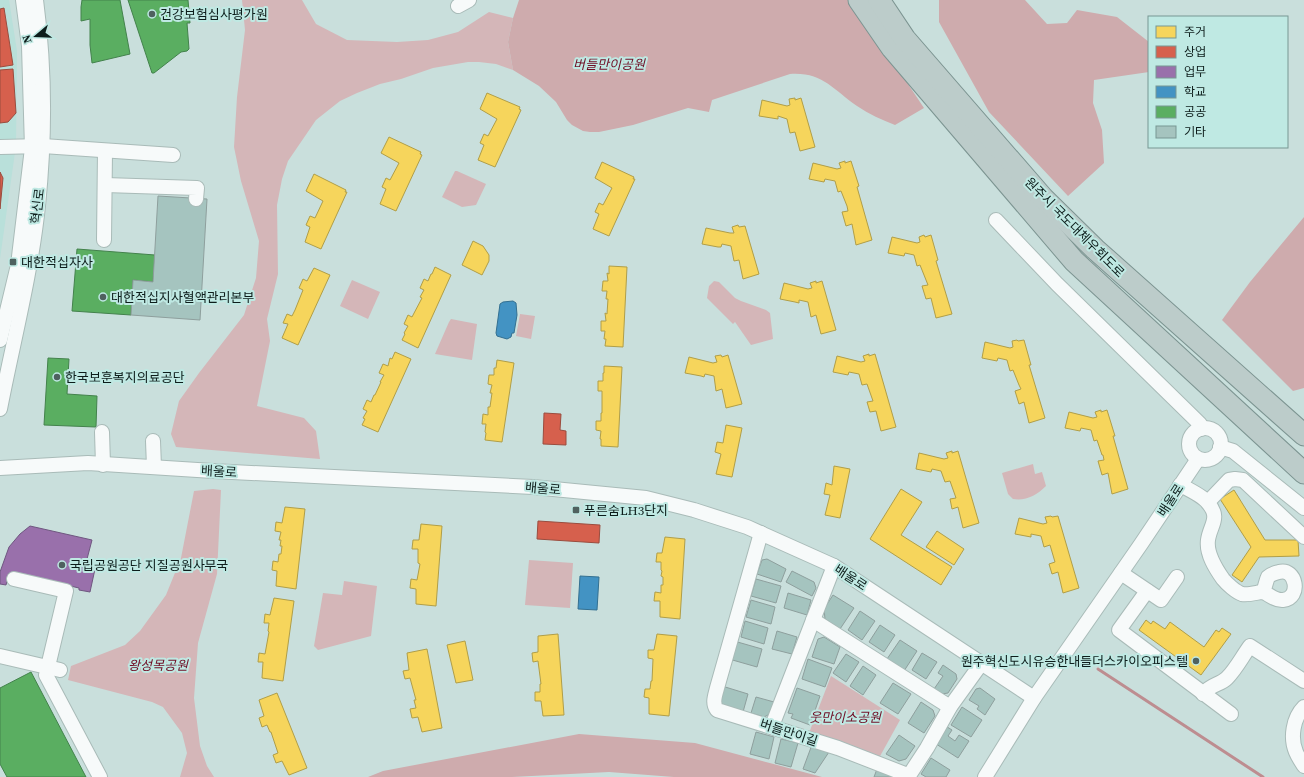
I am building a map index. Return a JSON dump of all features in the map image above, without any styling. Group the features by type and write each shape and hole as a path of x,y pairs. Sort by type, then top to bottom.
{"highway":[{"path":"859,0 892,48 1074,261 1304,473"},
{"name":"원주시 국도대체우회도로","path":"879,0 905,39 1043,198 1095,249 1301,432"}],"street":[{"name":"혁신로","path":"0,340 18,265 38,147 29,46 23,0"},
{"name":"혁신로","path":"0,409 29,266 38,207 38,147 42,42 36,0"},
{"path":"0,147 38,147 173,155"},
{"path":"104,240 105,151"},
{"path":"105,185 197,188 196,199"},
{"path":"996,220 1057,284 1200,424 1201,429"},
{"path":"1201,429 1211,430 1215,433 1220,442 1220,447 1218,452 1210,459 1205,460 1198,458 1191,453 1189,443 1192,434 1201,429"},
{"path":"102,432 103,464"},
{"path":"153,441 154,467"},
{"path":"1220,447 1233,451 1304,508"},
{"name":"배울로","path":"985,777 1034,698 1121,573 1198,458"},
{"name":"배울로","path":"0,468 103,464 533,487 646,498 694,510 747,527 834,566 1034,698"},
{"path":"1208,502 1229,480 1243,480 1304,537"},
{"path":"1180,485 1208,502 1213,511 1215,521 1208,541 1210,556 1217,571 1227,584 1242,594 1263,592"},
{"name":"버들만이길","path":"761,533 714,702 714,706 717,710 772,726 838,748 905,774 910,774 927,748 950,707 981,664"},
{"path":"772,726 834,566"},
{"path":"1121,573 1161,600 1177,577"},
{"path":"14,579 66,591 54,668 46,675 100,777"},
{"path":"1147,591 1119,630 1231,714"},
{"path":"812,620 950,707"},
{"path":"1204,694 1209,687 1217,685 1226,679 1250,646 1304,681"},
{"path":"0,656 54,668"},
{"path":"1304,707 1298,713 1293,732 1296,751 1304,766"}],"shaded area":[{"path":"0,0 9,0 17,51 16,145 0,259"}],"green space":[{"path":"242,0 302,0 316,24 347,40 397,42 428,40 458,32 489,12 513,18 508,42 513,70 496,64 468,62 433,68 401,79 380,84 357,93 340,101 316,120 288,161 282,179 277,205 278,274 267,319 270,341 257,406 304,418 316,431 320,459 176,447 171,434 179,401 244,315 256,278 259,241 241,181 234,147 237,97 245,30"},
{"name":"버들만이공원","path":"519,0 852,0 924,108 895,125 862,109 834,88 819,79 801,74 790,74 712,100 709,112 688,108 633,125 599,132 583,131 572,125 567,120 556,102 539,86 513,70 508,42 513,18"},
{"path":"939,0 1025,0 1047,24 1067,23 1077,10 1117,17 1148,41 1148,72 1094,80 1093,103 1102,130 1104,163 1068,196 989,112 939,22"},
{"path":"455,171 486,184 476,205 462,207 442,197"},
{"path":"1304,217 1304,388 1293,391 1222,320 1250,282"},
{"path":"352,280 380,292 368,319 340,306"},
{"path":"714,281 719,282 735,298 770,313 773,339 751,345 735,322 733,324 707,298 709,286"},
{"path":"520,314 535,316 531,339 516,336"},
{"path":"451,319 477,324 472,360 435,354"},
{"path":"1033,464 1035,474 1042,472 1046,486 1031,497 1013,499 1008,494 1002,473"},
{"name":"왕성목공원","path":"213,489 221,490 217,574 198,643 194,698 200,746 207,766 214,777 180,777 187,753 182,733 163,707 152,702 68,680 71,666 125,645 140,631 166,595 181,558 194,491"},
{"path":"529,560 573,563 570,608 525,605"},
{"path":"344,581 377,586 371,636 318,650 314,646 323,593 342,595"},
{"name":"웃만이소공원","path":"831,676 900,720 879,758 809,733"},
{"path":"579,734 695,743 822,777 674,777 609,772 512,777 368,777 383,771"}],"building: 주거":[{"path":"487,93 520,107 519,109 521,110 495,167 478,160 484,145 480,143 484,134 488,136 497,119 480,109"},
{"path":"795,98 795,100 801,98 815,147 800,151 795,132 790,133 787,119 778,116 778,119 759,116 762,100 787,106 790,105 789,99"},
{"path":"389,137 421,152 420,154 422,155 396,211 380,204 386,189 382,187 386,178 390,180 399,163 381,153"},
{"path":"845,161 845,163 851,161 859,186 857,187 872,240 856,245 852,224 846,226 842,212 848,211 847,206 841,191 838,192 835,181 825,179 824,182 809,179 813,163 837,169 841,168 839,163"},
{"path":"602,162 634,177 633,179 635,179 609,236 593,229 599,214 595,212 599,203 603,205 612,188 595,178"},
{"path":"314,174 346,190 345,192 347,192 321,249 305,242 310,227 306,225 310,216 315,218 323,201 306,191"},
{"path":"738,225 739,227 745,226 759,274 743,279 739,260 734,261 731,246 722,244 721,247 718,247 702,244 706,228 734,233 732,227"},
{"path":"924,235 925,237 931,235 938,260 936,261 952,314 936,318 931,298 926,299 922,286 928,285 920,265 917,266 914,255 905,253 904,256 888,253 892,237 917,243 920,242 919,237"},
{"path":"473,241 483,246 489,255 489,261 482,275 462,265"},
{"path":"609,266 627,267 623,347 605,346 605,331 601,331 601,321 606,321 605,313 607,314 608,299 606,299 607,291 602,291 603,281 608,281 607,273 609,274"},
{"path":"435,267 451,275 418,348 402,340 408,326 404,324 408,315 412,317 422,298 420,297 424,290 420,288 424,279 428,281"},
{"path":"314,268 330,275 298,345 282,338 288,324 283,323 287,314 292,316 303,290 299,288 303,279 307,281"},
{"path":"816,281 816,283 822,281 836,330 821,334 816,315 811,317 808,302 799,300 799,303 780,299 784,283 808,289 812,288 810,283"},
{"path":"1024,340 1031,365 1029,365 1045,418 1029,423 1024,402 1019,404 1015,391 1021,389 1013,370 1010,371 1007,360 998,358 997,361 982,358 985,342 1010,348 1013,347 1012,341"},
{"path":"395,352 411,359 378,432 362,425 365,419 363,418 367,411 363,409 367,400 371,402 381,382 384,375 379,373 383,364 388,366 390,358 392,359"},
{"path":"869,354 869,356 875,354 896,427 881,431 876,411 870,412 867,402 873,401 867,384 862,385 859,374 849,372 848,375 833,372 837,356 861,362 865,361 863,356"},
{"path":"721,355 722,357 728,355 742,404 726,408 722,389 716,391 714,376 705,374 704,377 685,373 689,357 713,363 717,362 715,356"},
{"path":"497,360 514,363 502,442 485,440 486,424 482,424 483,414 488,415 488,407 490,407 492,393 490,393 492,385 488,384 489,375 494,375 494,368 496,368"},
{"path":"604,366 622,367 618,447 601,446 601,431 596,430 596,421 601,421 602,413 602,391 598,391 598,381 603,381"},
{"path":"1101,410 1101,412 1107,410 1128,489 1112,494 1108,473 1102,475 1098,461 1104,460 1103,455 1097,440 1094,441 1091,430 1081,428 1080,431 1065,428 1069,412 1093,418 1097,417 1095,412"},
{"path":"726,425 742,428 732,477 716,474 721,454 715,452 717,442 723,443"},
{"path":"952,451 952,453 958,451 979,523 963,528 958,507 952,509 950,499 956,498 950,481 945,482 941,471 932,469 931,472 916,469 919,453 944,459 948,458 946,453"},
{"path":"834,466 850,469 840,518 825,515 830,495 824,494 826,483 832,485"},
{"path":"901,489 922,502 901,535 952,567 941,585 870,539"},
{"path":"1234,490 1265,540 1298,540 1299,556 1259,557 1242,582 1232,575 1251,547 1220,499"},
{"path":"285,507 305,509 296,589 276,586 277,571 272,570 273,561 278,562 282,546 280,546 281,540 279,540 281,532 275,531 276,522 282,523"},
{"path":"1058,516 1079,588 1063,593 1058,572 1052,574 1049,564 1055,562 1050,545 1044,547 1041,536 1031,534 1031,537 1015,534 1019,518 1043,524 1047,523 1045,517"},
{"path":"421,524 442,526 436,606 416,604 416,589 410,588 411,579 417,580 420,564 418,563 418,549 412,549 413,540 419,540"},
{"path":"937,531 964,549 954,565 926,547"},
{"path":"665,537 685,539 680,619 660,617 660,601 654,601 655,592 661,593 661,585 663,585 663,577 661,576 661,562 656,562 657,553 662,553"},
{"path":"274,598 294,601 283,681 262,678 263,662 258,662 259,653 265,654 269,632 269,623 264,623 265,614 270,615"},
{"name":"원주혁신도시유승한내들더스카이오피스텔","path":"1146,620 1151,624 1153,621 1165,629 1170,622 1204,647 1216,630 1219,632 1222,628 1231,634 1201,675 1139,630"},
{"path":"558,634 564,715 543,716 541,701 535,701 535,692 540,692 541,684 538,661 533,662 532,653 538,652 538,636"},
{"path":"657,634 677,636 669,716 649,714 649,698 644,697 645,689 650,689 652,681 653,659 648,658 648,650 654,650"},
{"path":"465,641 473,680 456,683 447,645"},
{"path":"427,649 442,728 422,732 418,717 412,718 410,709 416,708 414,700 416,700 410,678 405,679 403,671 409,670 407,653"},
{"path":"277,693 307,768 289,775 282,761 276,763 273,755 278,753 271,732 267,725 262,727 259,718 264,716 259,700"}],"building: 상업":[{"path":"4,8 13,65 0,67 0,9"},
{"path":"13,69 16,113 8,122 0,123 0,70"},
{"path":"0,172 3,178 0,209"},
{"path":"544,413 561,414 560,430 566,431 566,445 543,444"},
{"path":"538,521 600,525 599,543 537,539"}],"building: 업무":[{"path":"30,526 92,540 87,559 94,565 95,569 90,592 23,575 12,577 9,573 6,585 0,584 0,572 9,547 20,534"}],"building: 학교":[{"path":"513,301 516,303 517,315 514,333 512,333 511,337 507,339 497,336 496,333 500,304 503,302"},
{"path":"580,576 599,577 597,610 578,609"}],"building: 공공":[{"name":"건강보험심사평가원","path":"82,0 120,0 130,54 92,63 90,19 81,21"},
{"name":"건강보험심사평가원","path":"128,0 188,0 190,23 187,23 189,49 181,52 152,73"},
{"name":"대한적십지사혈액관리본부","path":"77,249 155,255 153,282 133,280 131,315 72,311"},
{"name":"한국보훈복지의료공단","path":"48,358 69,359 67,394 97,396 96,427 44,425"},
{"path":"31,672 86,777 7,777 0,764 0,688"}],"building: 기타":[{"path":"158,196 207,199 200,320 131,315 133,280 153,282"},
{"path":"767,559 786,569 781,582 757,574 762,560"},
{"path":"792,571 814,582 816,588 812,596 786,582"},
{"path":"756,579 781,586 776,603 751,596"},
{"path":"788,593 811,600 807,615 784,608"},
{"path":"833,595 854,608 840,629 825,619 824,609"},
{"path":"751,600 775,607 771,624 746,617"},
{"path":"860,611 875,621 862,640 848,630"},
{"path":"745,621 768,628 764,644 741,637"},
{"path":"880,625 895,635 884,652 869,642"},
{"path":"777,631 797,637 792,654 772,649"},
{"path":"824,637 840,647 834,664 812,657 818,639"},
{"path":"900,640 917,651 904,671 887,659"},
{"path":"734,641 762,649 757,667 729,659"},
{"path":"922,653 937,662 926,679 912,670"},
{"path":"846,654 859,662 846,682 833,673"},
{"path":"808,659 832,668 825,687 802,679"},
{"path":"943,665 956,674 957,679 948,693 942,694 934,689 943,676 938,673"},
{"path":"863,666 876,675 863,695 850,686"},
{"path":"893,683 911,694 898,714 880,703"},
{"path":"722,686 748,694 743,712 722,706 718,700"},
{"path":"797,688 820,696 810,725 791,718 793,714 788,713"},
{"path":"980,688 995,699 985,715 977,709 979,706 969,700 976,689"},
{"path":"756,697 774,702 770,714 764,717 751,713"},
{"path":"921,702 933,710 935,716 924,733 908,723"},
{"path":"962,707 982,720 971,737 951,725"},
{"path":"944,725 952,730 948,736 955,741 959,735 969,741 958,758 933,742"},
{"path":"756,732 774,737 769,759 750,754"},
{"path":"899,735 915,746 906,759 899,761 886,754"},
{"path":"781,739 798,743 791,767 775,763"},
{"path":"813,742 831,749 815,773 803,769"},
{"path":"931,758 950,770 946,777 926,777 921,774"},
{"path":"877,769 896,777 874,777"}],"waterway":[{"path":"1098,669 1263,777"}],"place":[{"name":"건강보험심사평가원","path":"152,14"},
{"name":"대한적십자사","path":"13,262"},
{"name":"대한적십지사혈액관리본부","path":"103,297"},
{"name":"한국보훈복지의료공단","path":"57,377"},
{"name":"푸른숨LH3단지","path":"576,510"},
{"name":"국립공원공단 지질공원사무국","path":"62,565"},
{"name":"원주혁신도시유승한내들더스카이오피스텔","path":"1196,661"}]}
